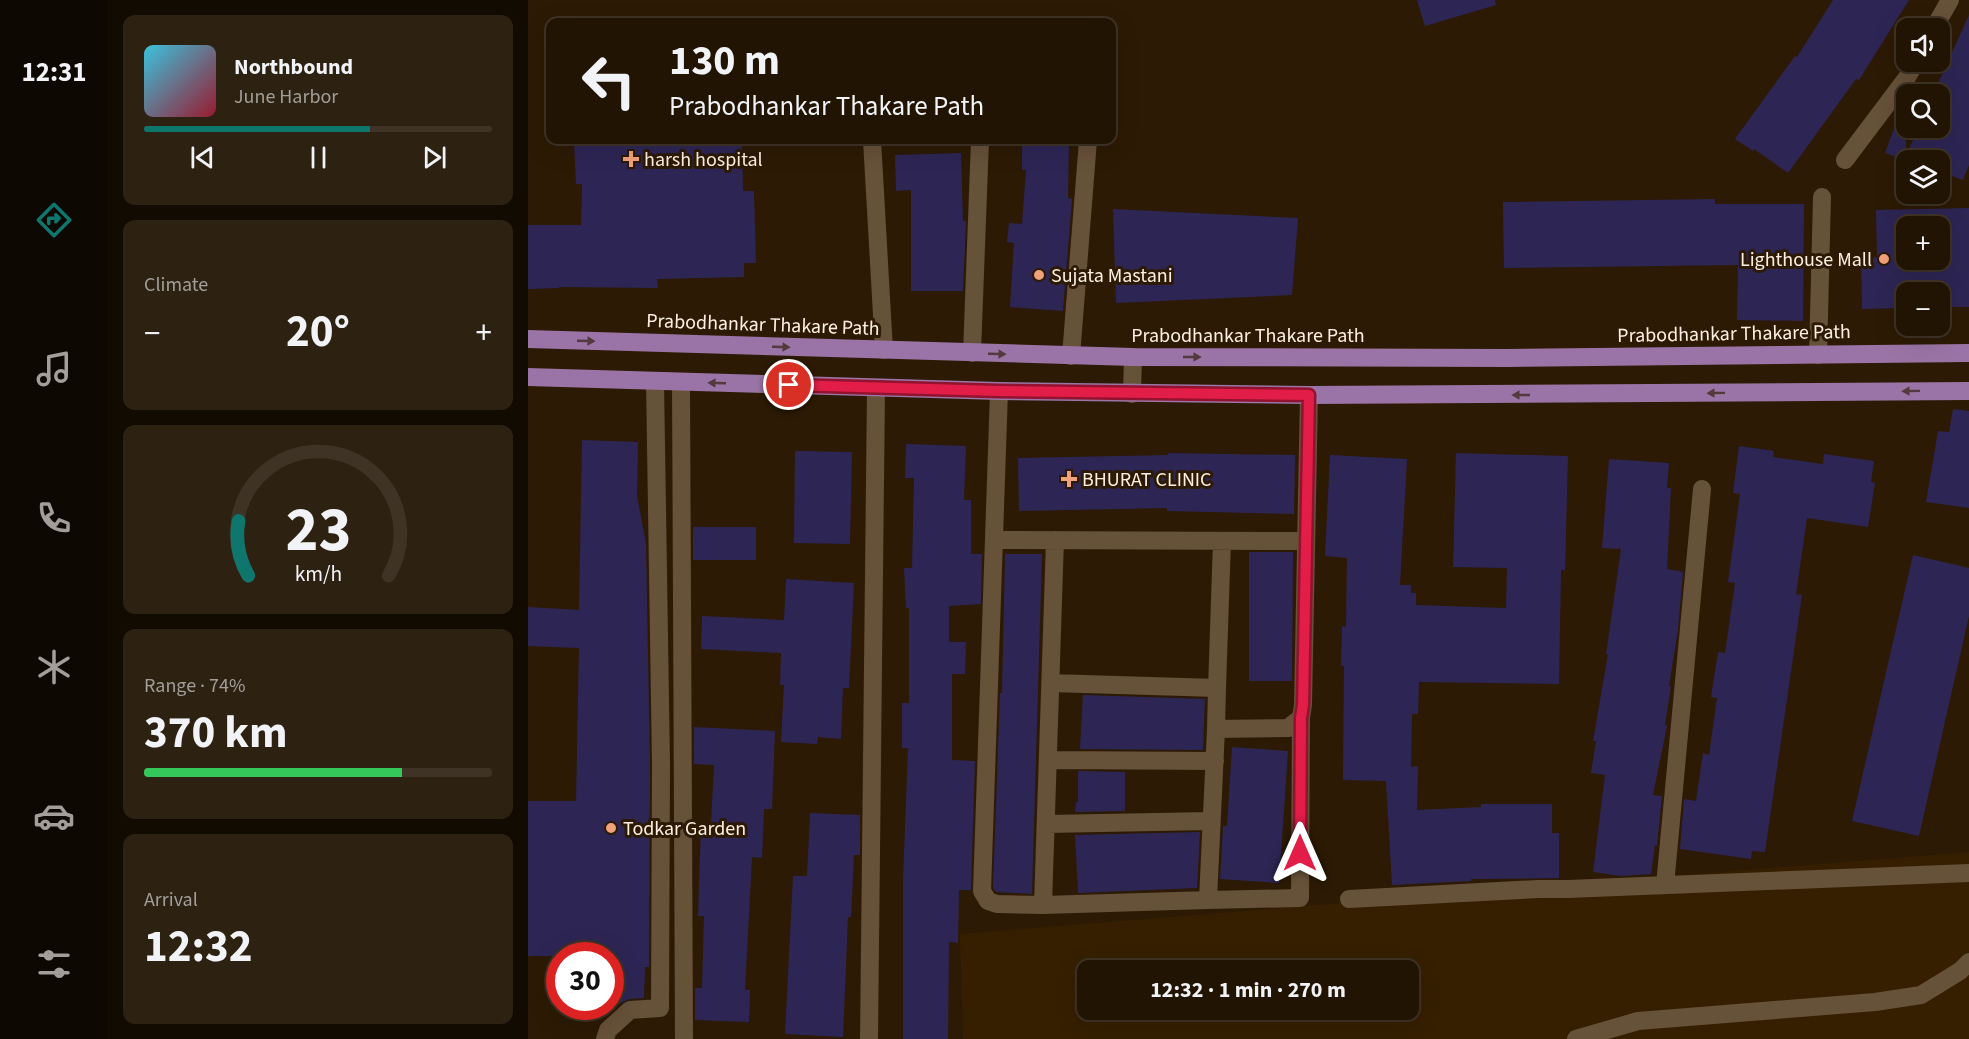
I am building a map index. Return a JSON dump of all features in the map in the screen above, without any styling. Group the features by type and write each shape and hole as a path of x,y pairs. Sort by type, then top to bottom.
{"main road":[{"name":"Prabodhankar Thakare Path","path":"528,339 1133,357 1507,358 1969,353"},
{"path":"528,377 1132,394 1969,391"}],"street":[{"path":"1940,18 1950,0"},
{"path":"1845,160 1910,72"},
{"path":"872,144 884,350"},
{"path":"972,353 980,144"},
{"path":"1071,356 1088,144"},
{"path":"1818,355 1822,197"},
{"path":"1132,394 1133,357"},
{"path":"605,1039 608,1030 630,1010 660,1008 661,764 655,381"},
{"path":"681,382 684,1039"},
{"path":"869,1039 876,388"},
{"path":"999,391 982,891 988,901 997,904 1043,905 1300,898 1301,718 1309,395"},
{"path":"1665,885 1702,489"},
{"path":"994,540 1305,541"},
{"path":"1043,905 1055,540"},
{"path":"1208,900 1222,541"},
{"path":"1051,683 1217,688"},
{"path":"1216,729 1288,728 1301,718"},
{"path":"1048,760 1215,761"},
{"path":"1046,824 1211,821"},
{"path":"1349,899 1538,889 1969,873"},
{"path":"1576,1039 1638,1021 1875,1002 1921,995 1960,971 1969,962"}],"shaded area":[{"path":"1969,852 1969,1039 963,1039 960,934"}],"building":[{"path":"1417,0 1495,0 1496,5 1425,26"},
{"path":"1833,0 1909,0 1859,80 1856,79 1788,173 1754,149 1753,151 1735,139 1795,56 1797,57"},
{"path":"1969,15 1969,165 1963,180 1950,175 1950,150 1908,150 1914,138 1950,138 1950,84 1938,84 1943,72 1950,72 1950,57"},
{"path":"1896,123 1896,138 1906,138 1906,150 1896,150 1896,157 1885,153"},
{"path":"574,144 742,144 743,191 754,191 756,263 744,263 744,277 657,279 658,288 528,289 528,225 581,225 582,184 576,184"},
{"name":"Sujata Mastani","path":"1022,144 1069,144 1068,198 1072,199 1063,311 1010,307 1014,243 1007,242 1009,223 1022,224 1026,170 1022,170"},
{"path":"961,153 963,221 966,221 963,291 911,291 911,190 896,191 895,155"},
{"path":"1715,199 1715,204 1804,204 1803,321 1737,320 1738,265 1504,268 1503,202"},
{"name":"Lighthouse Mall","path":"1969,208 1969,307 1950,307 1950,282 1896,282 1896,308 1862,309 1861,258 1877,257 1876,210"},
{"path":"1113,209 1298,218 1292,295 1116,303"},
{"path":"1953,409 1969,411 1969,508 1926,502 1938,431 1949,432"},
{"name":"Todkar Garden","path":"582,440 638,442 637,496 646,543 650,764 649,967 645,967 644,998 624,1002 624,942 546,942 546,956 528,956 528,801 576,801 579,648 528,646 528,607 579,610"},
{"path":"906,444 966,446 964,500 971,500 971,554 982,554 981,604 949,606 949,642 966,642 965,674 952,674 952,760 975,761 971,890 959,890 958,943 949,942 948,1039 903,1039 903,880 908,748 902,748 902,703 909,703 909,608 906,608 904,568 912,568 914,478 905,478"},
{"path":"1739,446 1774,451 1773,457 1823,464 1824,454 1874,461 1871,482 1875,483 1868,527 1807,518 1796,594 1802,595 1765,852 1752,851 1751,859 1680,849 1684,799 1696,801 1703,753 1709,755 1717,698 1711,697 1718,652 1725,653 1735,583 1728,582 1740,494 1733,493"},
{"path":"795,451 852,452 850,544 794,543"},
{"path":"1168,453 1295,455 1294,514 1167,511 1167,508 1019,511 1018,458 1168,455"},
{"path":"1456,453 1568,456 1565,570 1561,570 1559,684 1419,682 1418,714 1412,714 1411,767 1418,766 1417,810 1481,807 1481,804 1552,804 1552,833 1559,833 1559,878 1471,879 1471,881 1392,885 1386,781 1343,780 1344,666 1341,666 1342,626 1346,627 1347,558 1325,556 1330,455 1407,459 1400,585 1411,585 1411,593 1416,593 1416,605 1506,608 1507,568 1453,567"},
{"path":"1609,459 1669,463 1667,488 1671,488 1667,569 1683,572 1678,630 1669,686 1671,686 1665,725 1667,726 1653,795 1662,796 1657,846 1655,845 1651,874 1621,876 1593,872 1605,775 1591,773 1596,741 1593,741 1608,654 1606,654 1621,549 1602,548"},
{"path":"693,527 756,527 756,560 693,560"},
{"path":"1249,552 1293,552 1292,681 1249,681"},
{"path":"1005,554 1042,554 1032,894 996,892 993,888 1000,693 1002,693"},
{"path":"1913,555 1969,568 1969,616 1919,836 1852,821"},
{"path":"786,579 854,583 849,688 843,688 841,739 818,737 817,744 781,742 784,685 780,685 781,653 701,649 702,616 784,620"},
{"path":"1083,695 1205,699 1203,750 1080,749"},
{"path":"694,727 775,731 772,809 764,809 762,858 752,857 745,990 750,990 749,1022 695,1020 695,988 702,988 704,916 698,916 701,824 711,824 714,765 694,764"},
{"path":"1232,747 1288,751 1279,883 1220,879 1223,826 1227,826"},
{"path":"1078,771 1125,772 1125,811 1075,812 1076,802 1078,802"},
{"path":"810,813 860,815 860,855 854,855 851,917 848,917 843,1037 785,1034 793,876 807,876"},
{"path":"1200,832 1197,888 1078,893 1075,835"}],"place":[{"name":"harsh hospital","path":"631,159"},
{"name":"Lighthouse Mall","path":"1884,259"},
{"name":"Sujata Mastani","path":"1039,275"},
{"name":"BHURAT CLINIC","path":"1069,479"},
{"name":"Todkar Garden","path":"611,828"}],"route":[{"path":"789,385 1154,394 1309,395 1300,853"}]}
